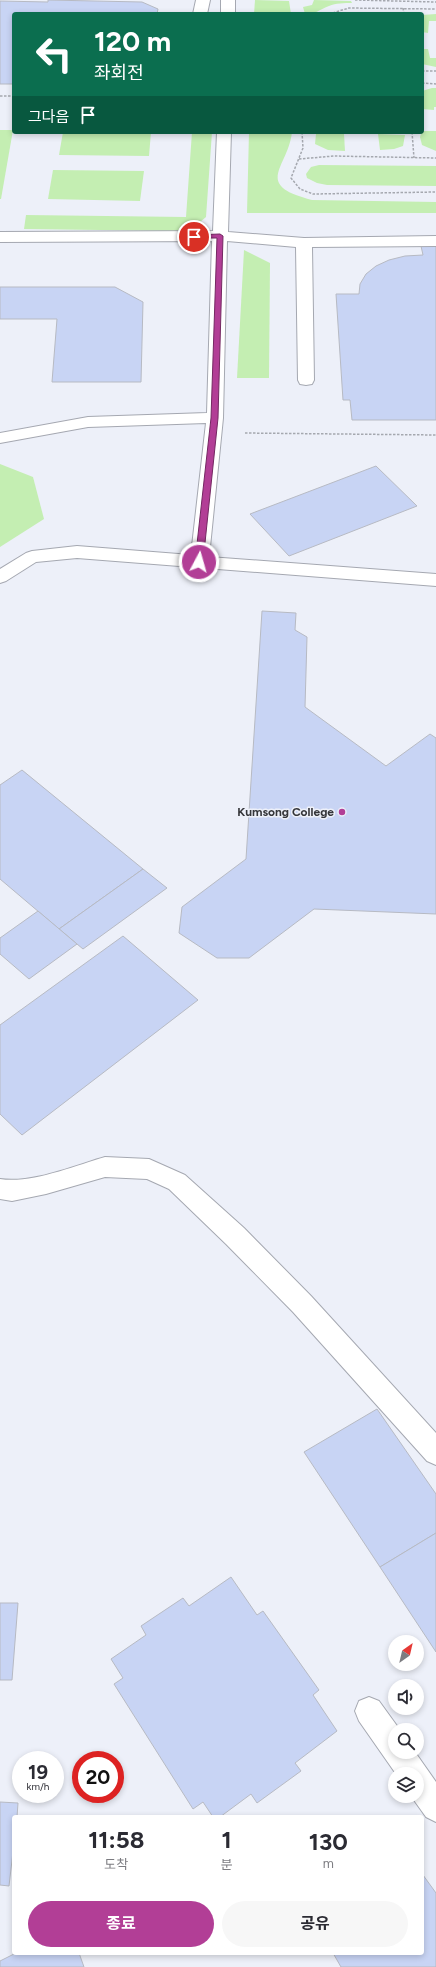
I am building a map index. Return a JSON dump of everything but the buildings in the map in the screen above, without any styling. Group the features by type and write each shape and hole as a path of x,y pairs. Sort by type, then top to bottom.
{"street":[{"path":"200,12 203,0"},
{"path":"228,0 228,12"},
{"path":"199,562 214,426 224,134"},
{"path":"0,237 220,236 304,243 436,240"},
{"path":"304,243 306,380"},
{"path":"0,438 88,422 214,426"},
{"path":"0,577 32,557 78,552 436,580"},
{"path":"0,1189 12,1191 105,1167 149,1169 177,1182 235,1236 302,1304 436,1452"},
{"path":"369,1711 388,1738"},
{"path":"424,1790 436,1807"}],"path":[{"path":"355,0 436,2"},
{"path":"336,12 350,8 436,9"},
{"path":"403,8 404,12"},
{"path":"424,70 436,71"},
{"path":"424,84 436,84"},
{"path":"0,96 12,96"},
{"path":"302,134 303,148 291,178 300,189 313,194 436,192"},
{"path":"412,134 414,158"},
{"path":"299,159 334,156 436,158"},
{"path":"214,426 436,435"}],"green space":[{"path":"255,0 289,1 291,12 254,12"},
{"path":"314,0 351,1 352,3 334,4 317,12 304,12 303,7 312,5"},
{"path":"436,14 436,21 429,21 428,33 424,32 424,15"},
{"path":"424,49 428,49 430,58 436,58 436,67 424,64"},
{"path":"436,88 436,107 434,107 434,110 424,109 424,90"},
{"path":"0,130 12,130 1,199"},
{"path":"424,131 436,131 436,151 422,145 420,137 421,134 424,134"},
{"path":"63,134 151,134 149,156 59,155"},
{"path":"192,134 212,134 206,217 193,228 176,231 24,229 26,215 186,217"},
{"path":"249,134 292,134 278,174 278,181 283,188 294,194 312,200 436,202 436,213 247,213"},
{"path":"316,134 344,134 345,151 328,150 315,144"},
{"path":"378,134 405,135 403,146 394,149 380,150"},
{"path":"319,165 436,166 436,186 327,185 317,183 307,178 306,174 311,167"},
{"path":"53,170 144,171 140,201 48,199"},
{"path":"244,250 270,263 269,378 237,378"},
{"path":"0,464 33,477 44,519 0,547"}],"place":[{"name":"Kumsong College","path":"342,812"}],"route":[{"path":"194,237 220,236 215,418 199,562"}]}
